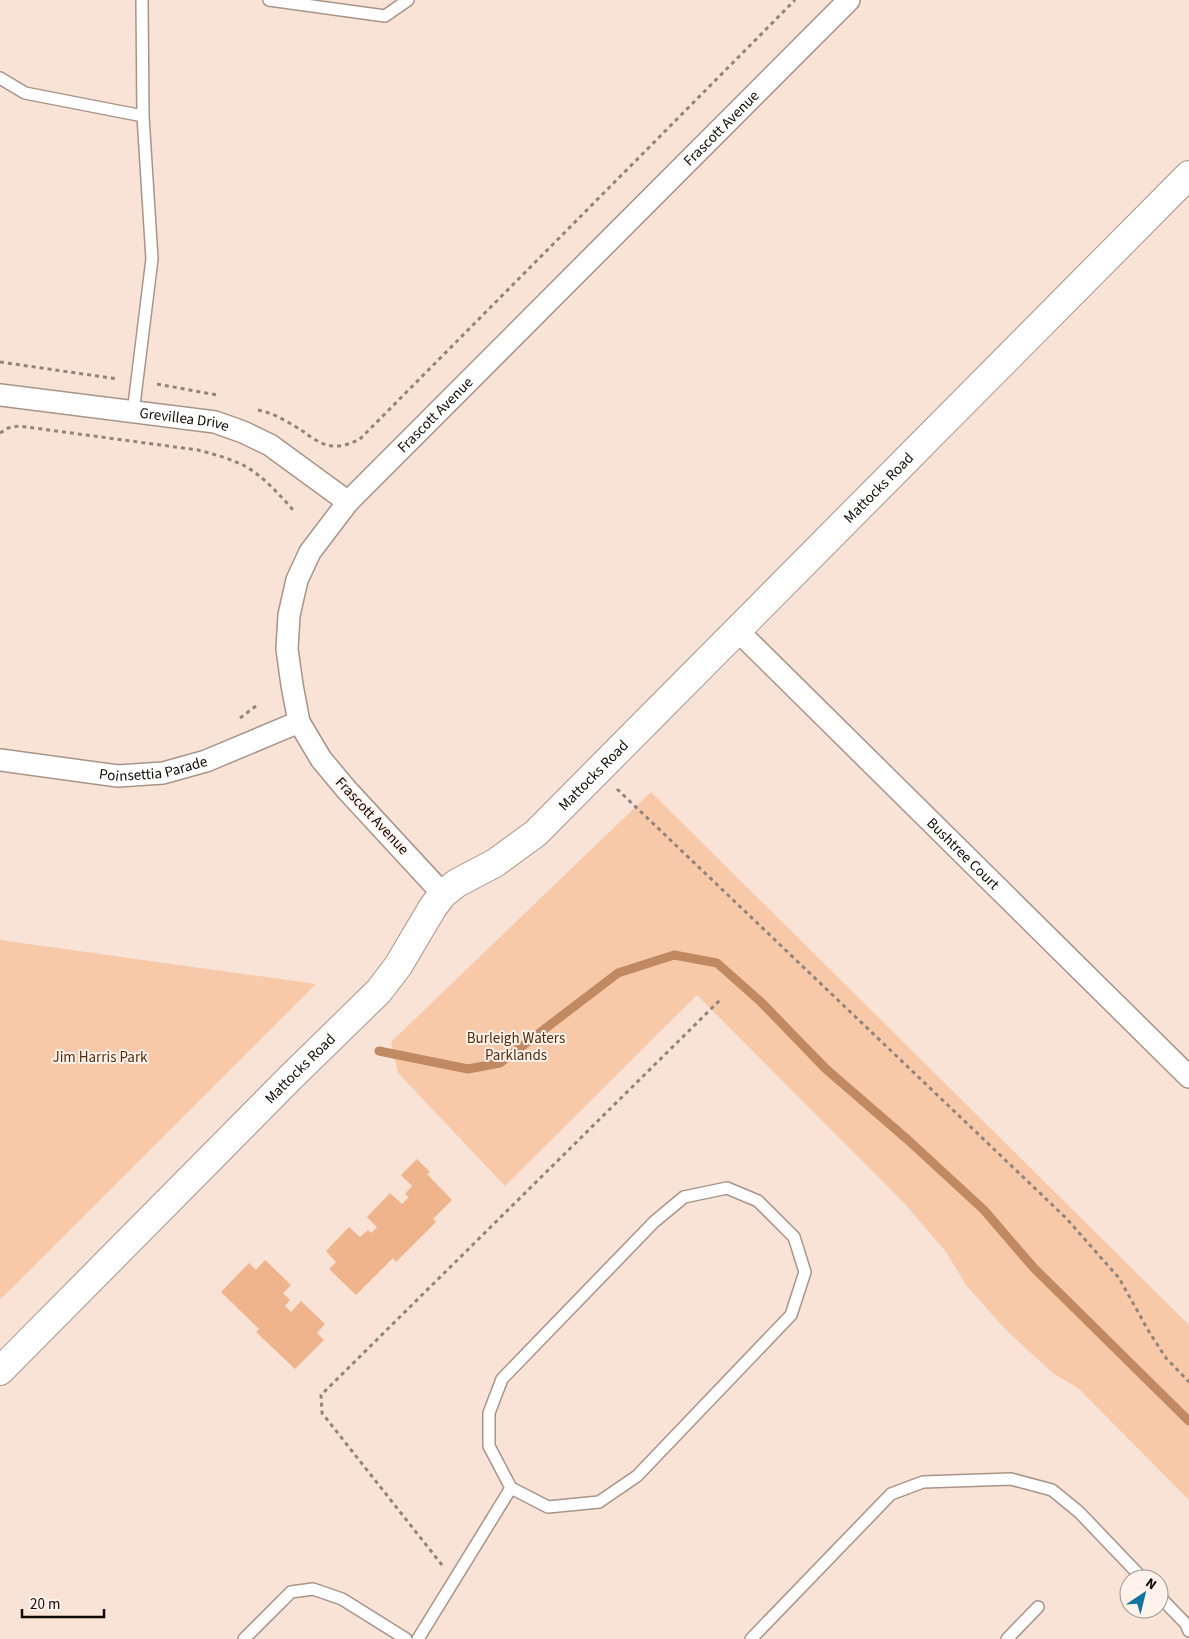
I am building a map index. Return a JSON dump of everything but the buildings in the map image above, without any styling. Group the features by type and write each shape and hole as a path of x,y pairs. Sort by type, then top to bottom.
{"street":[{"name":"Frascott Avenue","path":"443,894 321,759 299,722 287,649 289,615 297,580 310,552 348,502 849,0"},
{"name":"Mattocks Road","path":"0,1371 290,1078 379,991 403,959 433,907 443,894 457,883 512,852 536,833 1189,175"},
{"name":"Grevillea Drive","path":"0,395 215,422 242,432 270,446 348,502"},
{"name":"Bushtree Court","path":"737,630 1189,1077"},
{"name":"Poinsettia Parade","path":"0,760 118,776 162,773 206,761 299,722"}],"lane":[{"path":"133,413 152,259 144,116 142,0"},
{"path":"268,0 385,16 408,0"},
{"path":"0,78 25,94 144,116"},
{"path":"727,1188 758,1200 794,1237 805,1272 791,1315 637,1476 599,1502 548,1507 511,1488 489,1446 489,1413 502,1379 654,1222 684,1197 727,1188"},
{"path":"751,1639 892,1494 923,1482 1011,1479 1052,1490 1080,1512 1134,1569"},
{"path":"418,1639 511,1488"},
{"path":"244,1639 291,1592 313,1589 342,1599 406,1639"},
{"path":"1169,1606 1186,1624 1189,1631"},
{"path":"1007,1639 1038,1607"}],"path":[{"path":"256,409 265,411 317,441 332,446 359,440 795,0"},
{"path":"0,362 137,381 218,396"},
{"path":"0,433 8,428 19,426 206,452 244,466 276,492 293,510"},
{"path":"232,724 256,706"},
{"path":"599,771 1066,1218 1119,1278 1166,1358 1189,1382"},
{"path":"454,1581 322,1413 321,1395 720,1000"}],"green space":[{"name":"Burleigh Waters Parklands","path":"651,792 1189,1325 1189,1500 1078,1388 1054,1374 1007,1331 966,1285 946,1252 905,1204 697,995 505,1186 398,1073 391,1042"},
{"name":"Jim Harris Park","path":"0,940 316,984 1,1299 0,1298"}],"waterway":[{"path":"379,1051 468,1069 500,1063 618,973 674,955 717,963 761,1002 826,1069 908,1140 984,1210 1033,1267 1189,1421"}]}
